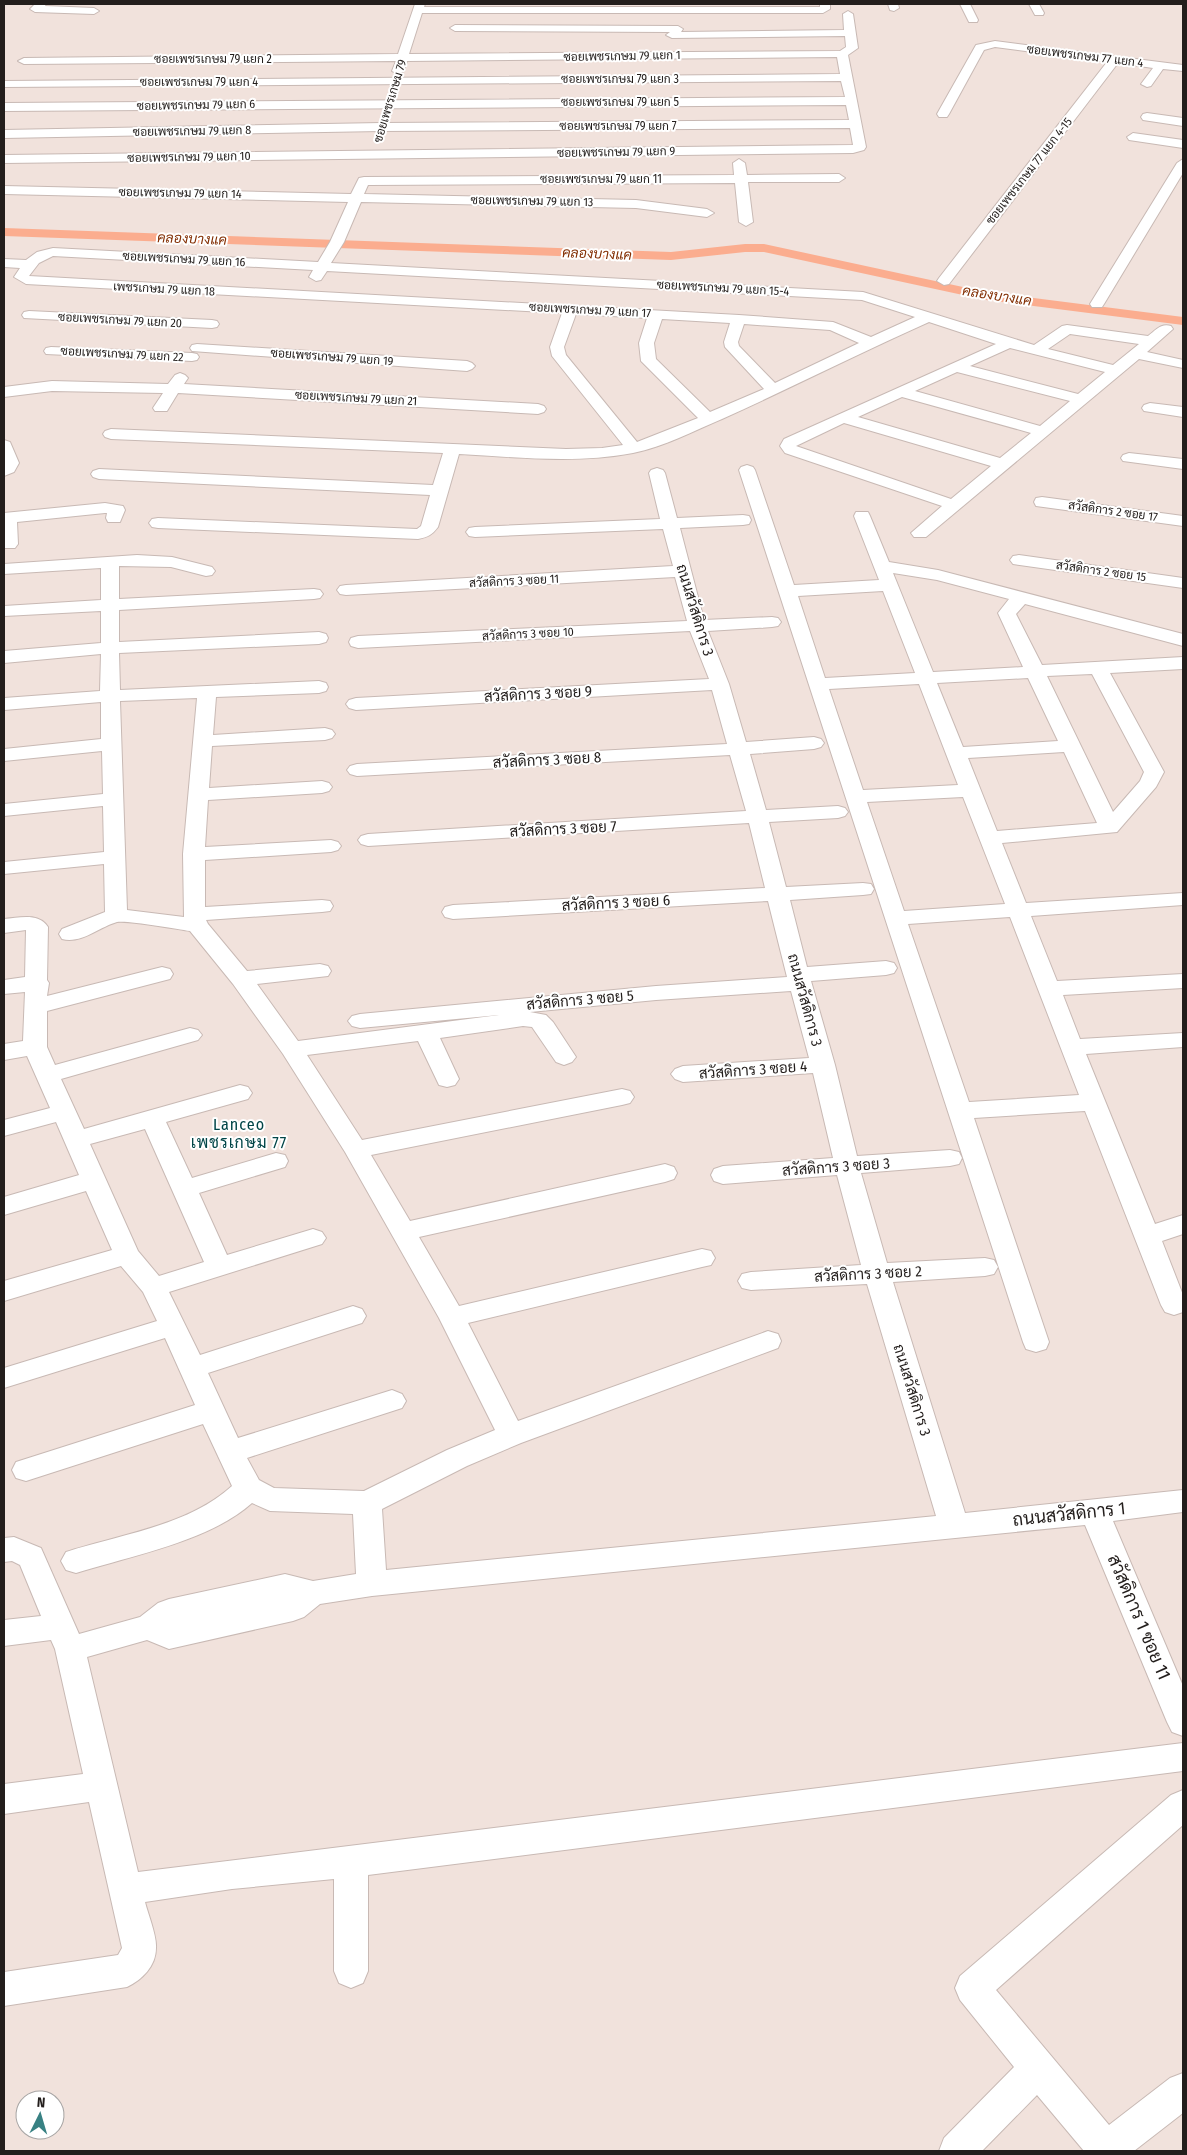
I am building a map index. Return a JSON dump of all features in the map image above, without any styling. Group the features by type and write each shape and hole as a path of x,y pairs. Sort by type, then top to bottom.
{"street":[{"path":"41,4 35,9 94,11"},
{"path":"419,7 692,7 824,10 825,4"},
{"path":"965,4 973,20"},
{"name":"ซอยเพชรเกษม 79","path":"322,266 335,246 377,141 394,80 419,7"},
{"path":"454,43 459,7"},
{"path":"556,28 558,7"},
{"path":"692,7 694,25"},
{"path":"848,14 852,48 842,54 855,124"},
{"path":"455,28 850,33"},
{"path":"643,41 643,56"},
{"name":"ซอยเพชรเกษม 77 แยก 4","path":"943,114 980,47 986,45 995,44 1183,68"},
{"path":"488,57 491,45"},
{"name":"ซอยเพชรเกษม 79 แยก 1","path":"403,58 842,54"},
{"name":"ซอยเพชรเกษม 79 แยก 2","path":"24,61 403,58"},
{"name":"ซอยเพชรเกษม 77 แยก 4-15","path":"944,281 1114,60"},
{"path":"1146,84 1160,66"},
{"name":"ซอยเพชรเกษม 79 แยก 3","path":"394,80 846,77"},
{"name":"ซอยเพชรเกษม 79 แยก 4","path":"4,84 394,80"},
{"name":"ซอยเพชรเกษม 79 แยก 5","path":"389,103 851,101"},
{"name":"ซอยเพชรเกษม 79 แยก 6","path":"4,107 389,103"},
{"path":"1147,117 1183,122"},
{"name":"ซอยเพชรเกษม 79 แยก 7","path":"377,141 855,124"},
{"name":"ซอยเพชรเกษม 79 แยก 9","path":"377,141 737,151 859,148 855,124"},
{"name":"ซอยเพชรเกษม 79 แยก 8","path":"4,134 377,141"},
{"path":"1133,137 1183,144"},
{"name":"ซอยเพชรเกษม 79 แยก 10","path":"4,159 377,141"},
{"path":"737,151 742,178 746,222"},
{"path":"1097,304 1183,163"},
{"name":"ซอยเพชรเกษม 79 แยก 11","path":"360,182 839,178"},
{"name":"ซอยเพชรเกษม 79 แยก 14","path":"4,190 356,197"},
{"name":"ซอยเพชรเกษม 79 แยก 13","path":"356,197 636,204 707,213"},
{"name":"ซอยเพชรเกษม 79 แยก 16","path":"28,264 41,254 47,253 322,266"},
{"path":"4,263 28,264"},
{"name":"เพชรเกษม 79 แยก 18","path":"28,264 21,279 231,293 307,294"},
{"path":"307,294 322,266"},
{"name":"ซอยเพชรเกษม 79 แยก 15-4","path":"322,266 862,296 925,318 1009,343 1114,370"},
{"path":"161,408 231,293"},
{"name":"ซอยเพชรเกษม 79 แยก 17","path":"307,294 833,326 870,342"},
{"path":"833,326 837,294"},
{"path":"570,310 557,347 559,356 634,448"},
{"path":"656,314 647,342 647,356 708,419"},
{"name":"ซอยเพชรเกษม 79 แยก 20","path":"29,315 212,324"},
{"path":"1036,350 1082,316"},
{"path":"111,434 585,454 634,448 657,441 774,390 838,357 925,318"},
{"path":"739,319 731,342 732,347 757,376 774,390"},
{"path":"1067,328 1150,341"},
{"path":"920,533 1114,370 1166,329"},
{"path":"954,505 791,450 788,446 790,442 1009,343"},
{"path":"404,362 407,344"},
{"name":"ซอยเพชรเกษม 79 แยก 22","path":"52,351 195,352"},
{"name":"ซอยเพชรเกษม 79 แยก 19","path":"195,352 467,366"},
{"path":"1134,354 1183,364"},
{"path":"956,367 1080,399"},
{"name":"ซอยเพชรเกษม 79 แยก 21","path":"4,392 52,386 174,388 538,409"},
{"path":"900,392 1042,431"},
{"path":"1150,408 1183,412"},
{"path":"843,418 1003,464"},
{"path":"4,445 11,463 8,469 4,471"},
{"path":"158,523 418,534 425,532 429,527 452,449"},
{"path":"1129,458 1183,464"},
{"path":"747,470 1036,1342"},
{"name":"ถนนสวัสดิการ 3","path":"657,473 697,626 720,684 758,818 823,1065 847,1166 877,1274 954,1526"},
{"path":"100,474 440,490"},
{"name":"สวัสดิการ 2 ซอย 17","path":"1042,502 1183,520"},
{"path":"9,544 6,518 105,508 117,510 114,518"},
{"path":"862,516 1174,1305"},
{"path":"475,532 743,520"},
{"path":"4,569 156,560 206,571"},
{"name":"สวัสดิการ 2 ซอย 15","path":"1018,560 1183,583"},
{"path":"110,562 110,696 116,916"},
{"name":"สวัสดิการ 3 ซอย 11","path":"346,590 682,571"},
{"path":"787,591 886,576 938,574 1183,640"},
{"path":"4,611 314,594"},
{"path":"1021,597 1007,613 1110,828"},
{"name":"สวัสดิการ 3 ซอย 10","path":"358,642 772,622"},
{"path":"4,657 110,648 319,638"},
{"path":"818,684 1183,663"},
{"path":"989,838 1110,828 1149,783 1154,772 1098,668"},
{"name":"สวัสดิการ 3 ซอย 9","path":"356,704 720,684"},
{"path":"4,704 110,696 319,687"},
{"path":"207,691 194,854 196,920 292,1049 356,1150 452,1317 511,1435"},
{"path":"203,741 325,734"},
{"name":"สวัสดิการ 3 ซอย 8","path":"357,770 738,750 814,743"},
{"path":"4,755 112,744"},
{"path":"955,753 1072,746"},
{"path":"199,795 322,787"},
{"path":"855,797 970,790"},
{"path":"4,810 113,799"},
{"name":"สวัสดิการ 3 ซอย 7","path":"368,840 838,812"},
{"path":"194,854 331,846"},
{"path":"4,868 115,857"},
{"name":"สวัสดิการ 3 ซอย 6","path":"454,912 863,889"},
{"path":"896,918 1183,899"},
{"path":"70,934 116,916 196,920 322,906"},
{"path":"4,926 28,923 34,924 37,928 35,1047 127,1255 153,1287 173,1326 230,1452 249,1488 270,1499 366,1503 457,1458 511,1435 768,1341"},
{"name":"สวัสดิการ 3 ซอย 5","path":"360,1021 799,979 886,968"},
{"path":"241,979 320,971"},
{"path":"4,986 37,995 162,974"},
{"path":"1049,989 1183,981"},
{"path":"292,1049 523,1019 538,1020 545,1027 564,1058"},
{"path":"426,1033 447,1079"},
{"path":"48,1075 190,1035"},
{"path":"1072,1047 1183,1040"},
{"path":"4,1052 35,1047"},
{"name":"สวัสดิการ 3 ซอย 4","path":"683,1074 823,1065"},
{"path":"76,1140 240,1093"},
{"path":"356,1150 622,1097"},
{"path":"959,1111 1094,1102"},
{"path":"4,1128 64,1112"},
{"path":"152,1118 219,1266"},
{"name":"สวัสดิการ 3 ซอย 3","path":"723,1175 950,1158"},
{"path":"184,1189 276,1161"},
{"path":"402,1232 665,1173"},
{"path":"4,1206 94,1180"},
{"path":"1147,1237 1183,1224"},
{"path":"153,1287 313,1238"},
{"path":"4,1291 127,1255"},
{"path":"452,1317 702,1258"},
{"name":"สวัสดิการ 3 ซอย 2","path":"751,1281 986,1267"},
{"path":"192,1368 353,1316"},
{"path":"4,1378 173,1326"},
{"path":"230,1452 392,1401"},
{"path":"26,1470 211,1411"},
{"path":"76,1561 185,1528 228,1507 249,1488"},
{"name":"ถนนสวัสดิการ 1","path":"65,1637 149,1627 169,1636 293,1608 313,1593 372,1584 1094,1512 1183,1501"},
{"path":"366,1503 372,1584"},
{"name":"สวัสดิการ 1 ซอย 11","path":"1094,1512 1183,1722"},
{"path":"4,1550 14,1549 31,1557 65,1637 102,1786 139,1948 135,1961 127,1970 4,1989"},
{"path":"4,1632 65,1637"},
{"path":"125,1888 232,1874 351,1862 1183,1757"},
{"path":"4,1798 102,1786"},
{"path":"1183,1805 972,1988 1107,2151 1183,2091"},
{"path":"351,1862 351,1971"},
{"path":"957,2151 1038,2068"}],"waterway":[{"name":"คลองบางแค","path":"4,232 671,256 745,248 764,248 986,296 1183,321"}],"district":[{"name":"Lanceo เพชรเกษม 77","path":"239,1133"}]}
